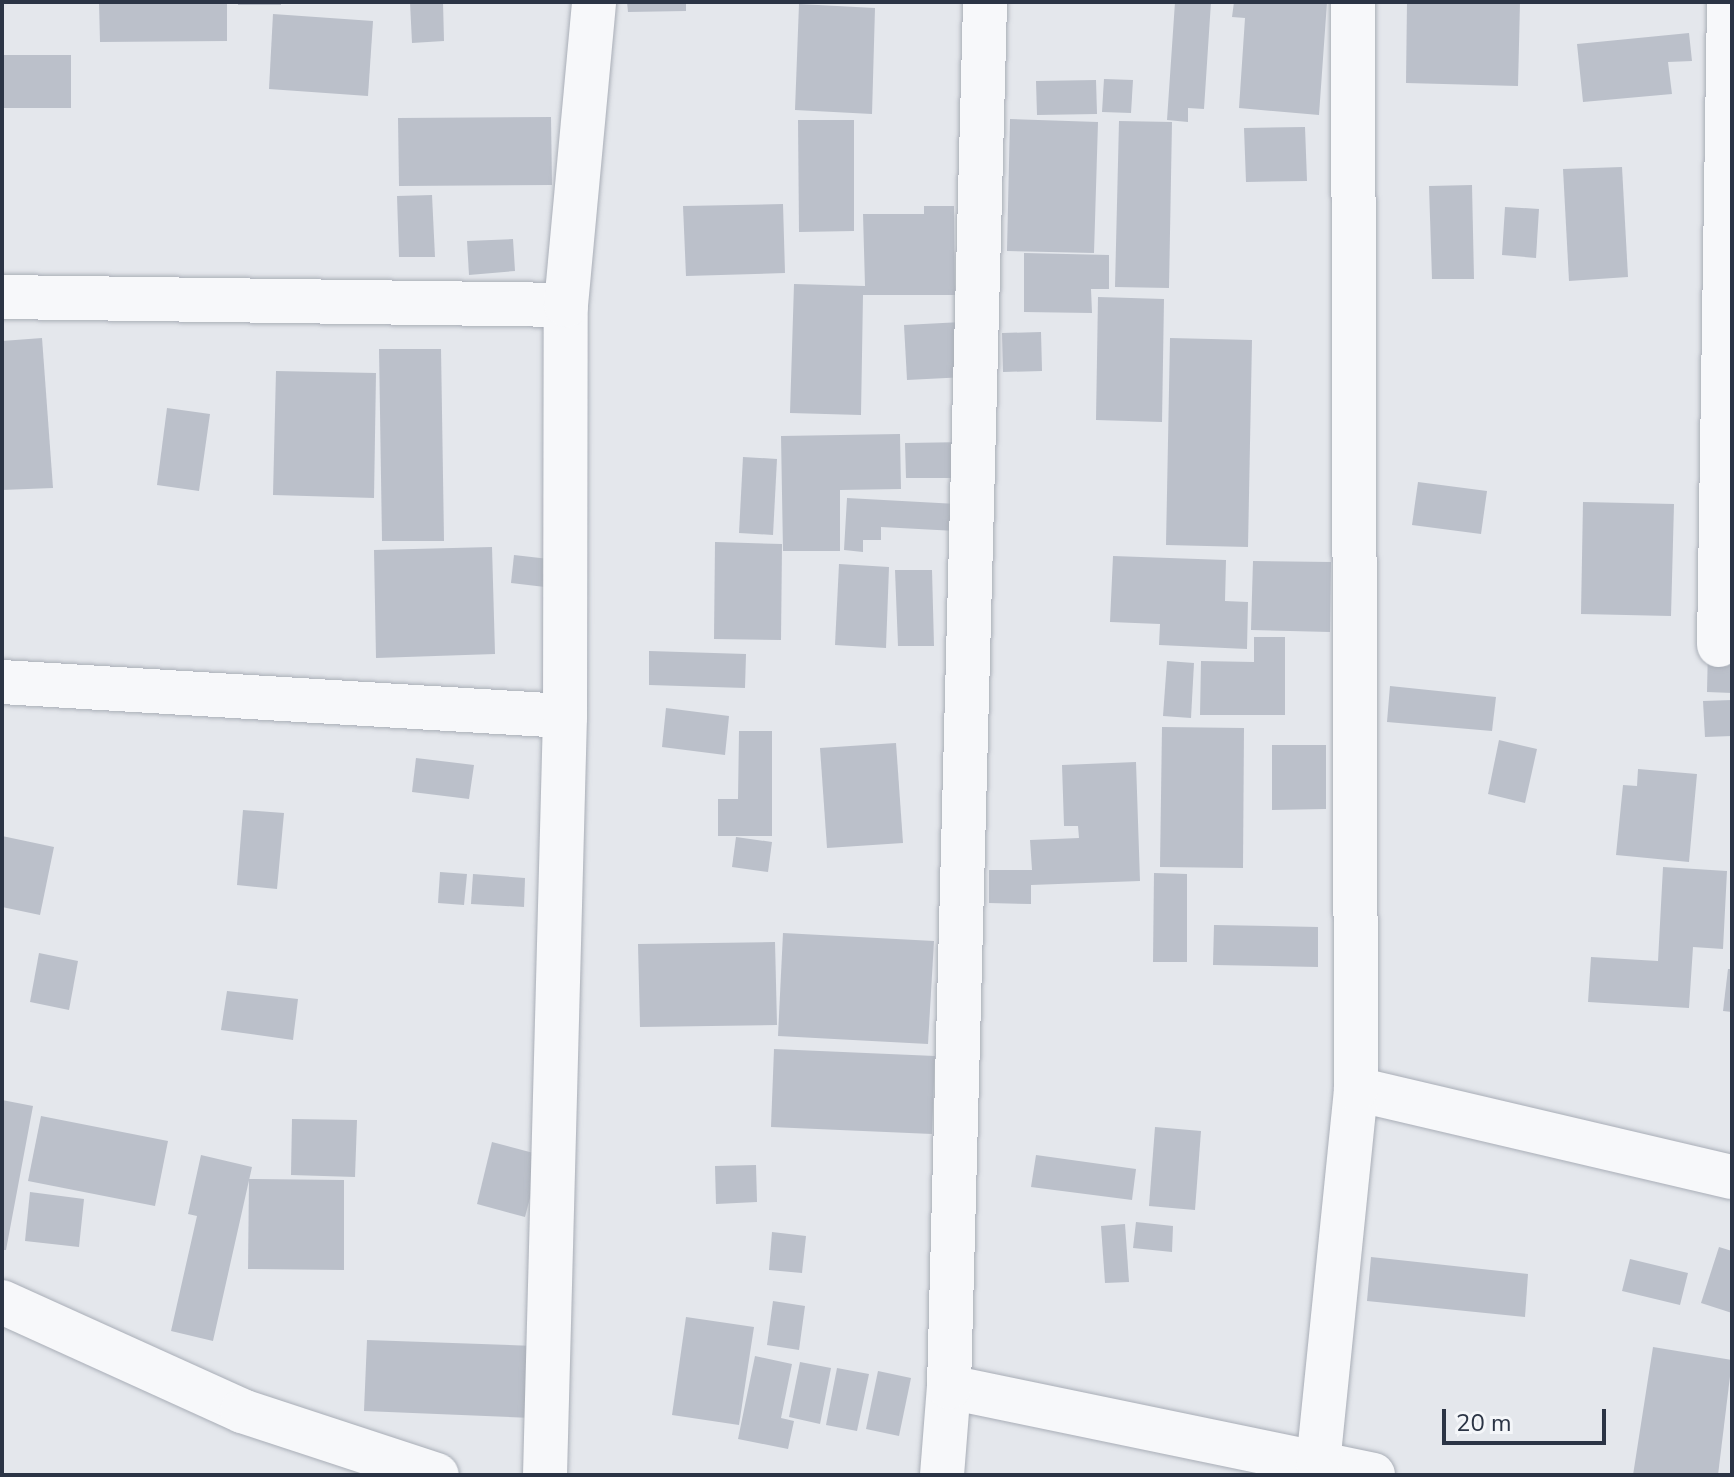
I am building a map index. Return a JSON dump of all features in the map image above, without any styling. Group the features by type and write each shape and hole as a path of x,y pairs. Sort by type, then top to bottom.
{"street":[{"path":"545,1475 565,716 566,305 594,2"},
{"path":"942,1475 949,1387 985,2"},
{"path":"1318,1464 1356,1089 1353,2"},
{"path":"1719,645 1727,288 1729,2"},
{"path":"2,297 566,305"},
{"path":"2,682 565,716"},
{"path":"1356,1089 1732,1177"},
{"path":"2,1302 242,1411 437,1475"},
{"path":"949,1387 1373,1475"}],"building":[{"path":"99,2 227,2 227,41 100,42"},
{"path":"238,2 281,2 281,5 238,5"},
{"path":"410,2 443,2 444,41 412,43"},
{"path":"627,2 686,2 686,11 628,12"},
{"path":"1175,2 1211,2 1204,109 1188,108 1188,122 1167,120"},
{"path":"1234,2 1327,2 1319,115 1239,108 1245,18 1232,17"},
{"path":"1407,2 1520,2 1518,86 1406,83"},
{"path":"799,4 875,8 872,114 795,110"},
{"path":"273,14 373,21 368,96 269,89"},
{"path":"1689,33 1692,61 1668,62 1672,94 1583,102 1577,44"},
{"path":"2,55 71,55 71,108 2,108"},
{"path":"1104,79 1133,80 1131,113 1102,112"},
{"path":"1096,80 1097,114 1037,115 1036,81"},
{"path":"551,117 552,185 399,186 398,118"},
{"path":"1010,119 1098,122 1094,253 1007,251"},
{"path":"798,120 854,120 854,231 799,232"},
{"path":"1119,121 1172,122 1169,288 1115,287"},
{"path":"1305,127 1307,181 1246,182 1244,128"},
{"path":"1622,167 1628,277 1569,281 1563,169"},
{"path":"1472,185 1474,279 1432,279 1429,186"},
{"path":"432,195 435,257 399,257 397,196"},
{"path":"783,204 785,273 686,276 683,206"},
{"path":"924,206 954,206 955,295 863,295 861,415 790,413 794,284 865,286 863,214 924,214"},
{"path":"1505,207 1539,209 1536,258 1502,255"},
{"path":"513,239 515,271 469,275 467,241"},
{"path":"1024,253 1109,255 1109,289 1091,289 1092,313 1024,312"},
{"path":"1098,297 1164,299 1162,422 1096,420"},
{"path":"962,322 966,377 907,380 904,325"},
{"path":"1041,332 1042,371 1003,372 1002,333"},
{"path":"42,338 53,488 2,490 2,341"},
{"path":"1170,338 1252,340 1248,547 1166,545"},
{"path":"379,349 441,349 444,541 382,541"},
{"path":"276,371 376,373 374,498 273,495"},
{"path":"167,408 210,414 199,491 157,485"},
{"path":"900,434 901,489 840,490 840,551 783,551 781,436"},
{"path":"967,442 968,478 906,478 905,443"},
{"path":"743,457 777,459 773,535 739,533"},
{"path":"1418,482 1487,491 1481,534 1412,525"},
{"path":"847,498 957,504 956,531 881,527 881,540 863,540 863,552 844,550"},
{"path":"1583,502 1674,504 1671,616 1581,614"},
{"path":"715,542 782,544 781,640 714,639"},
{"path":"492,547 495,654 376,658 374,550"},
{"path":"514,555 549,559 545,587 511,583"},
{"path":"1113,556 1226,560 1225,601 1248,602 1247,649 1159,645 1160,624 1110,622"},
{"path":"1253,561 1331,562 1330,632 1251,630"},
{"path":"839,564 889,567 886,648 835,645"},
{"path":"895,570 932,570 934,646 898,646"},
{"path":"1254,637 1285,637 1285,715 1200,715 1201,661 1254,662"},
{"path":"1708,648 1732,649 1732,693 1707,692"},
{"path":"649,651 746,654 745,688 649,685"},
{"path":"1167,661 1194,663 1191,718 1163,716"},
{"path":"1390,686 1496,697 1492,731 1387,722"},
{"path":"1732,700 1732,736 1705,737 1703,701"},
{"path":"666,708 729,716 725,755 662,747"},
{"path":"1162,727 1244,728 1243,868 1160,867"},
{"path":"739,731 772,731 772,836 718,836 718,799 738,799"},
{"path":"1499,740 1537,749 1525,803 1488,794"},
{"path":"896,743 903,843 827,848 820,748"},
{"path":"1272,745 1326,745 1326,809 1272,810"},
{"path":"416,758 474,765 469,799 412,792"},
{"path":"1136,762 1140,881 1031,885 1031,904 989,903 989,870 1032,870 1030,840 1079,838 1078,826 1064,826 1062,765"},
{"path":"1638,769 1697,774 1689,862 1616,855 1623,785 1637,786"},
{"path":"243,810 284,813 277,889 237,885"},
{"path":"2,836 54,847 40,915 2,907"},
{"path":"736,837 772,842 768,872 732,867"},
{"path":"1663,867 1727,871 1723,949 1693,947 1689,1008 1588,1002 1591,957 1658,961"},
{"path":"440,872 467,874 464,905 438,903"},
{"path":"1154,873 1187,874 1187,962 1153,962"},
{"path":"473,874 525,878 524,907 471,904"},
{"path":"1214,925 1318,927 1318,967 1213,965"},
{"path":"783,933 934,941 928,1044 778,1036"},
{"path":"775,942 777,1025 640,1027 638,944"},
{"path":"39,953 78,961 69,1010 30,1002"},
{"path":"1728,969 1732,969 1732,1012 1723,1011"},
{"path":"227,991 298,999 293,1040 221,1030"},
{"path":"774,1049 935,1056 932,1134 771,1127"},
{"path":"2,1100 33,1106 6,1250 2,1250"},
{"path":"41,1116 168,1141 155,1206 28,1181"},
{"path":"292,1119 357,1120 355,1177 291,1175"},
{"path":"1155,1127 1201,1131 1195,1210 1149,1206"},
{"path":"492,1142 541,1155 525,1217 477,1204"},
{"path":"201,1155 252,1167 213,1341 171,1331 197,1216 188,1214"},
{"path":"1036,1155 1136,1169 1132,1200 1031,1187"},
{"path":"756,1165 757,1202 716,1204 715,1166"},
{"path":"249,1179 344,1180 344,1270 248,1269"},
{"path":"30,1192 84,1199 79,1247 25,1241"},
{"path":"1136,1222 1173,1226 1172,1252 1133,1248"},
{"path":"1125,1224 1129,1282 1105,1283 1101,1226"},
{"path":"772,1232 806,1236 802,1273 769,1270"},
{"path":"1719,1247 1732,1251 1732,1313 1701,1303"},
{"path":"1371,1257 1528,1274 1525,1317 1367,1301"},
{"path":"1630,1259 1688,1273 1680,1305 1622,1291"},
{"path":"773,1301 805,1306 799,1350 767,1345"},
{"path":"686,1317 754,1327 739,1425 672,1415"},
{"path":"367,1340 535,1346 532,1418 364,1411"},
{"path":"1653,1347 1732,1360 1718,1475 1633,1475"},
{"path":"755,1356 792,1364 781,1418 794,1421 788,1449 738,1439"},
{"path":"800,1362 831,1368 820,1424 789,1417"},
{"path":"837,1368 869,1374 857,1431 826,1425"},
{"path":"878,1371 911,1378 899,1436 866,1429"}]}
